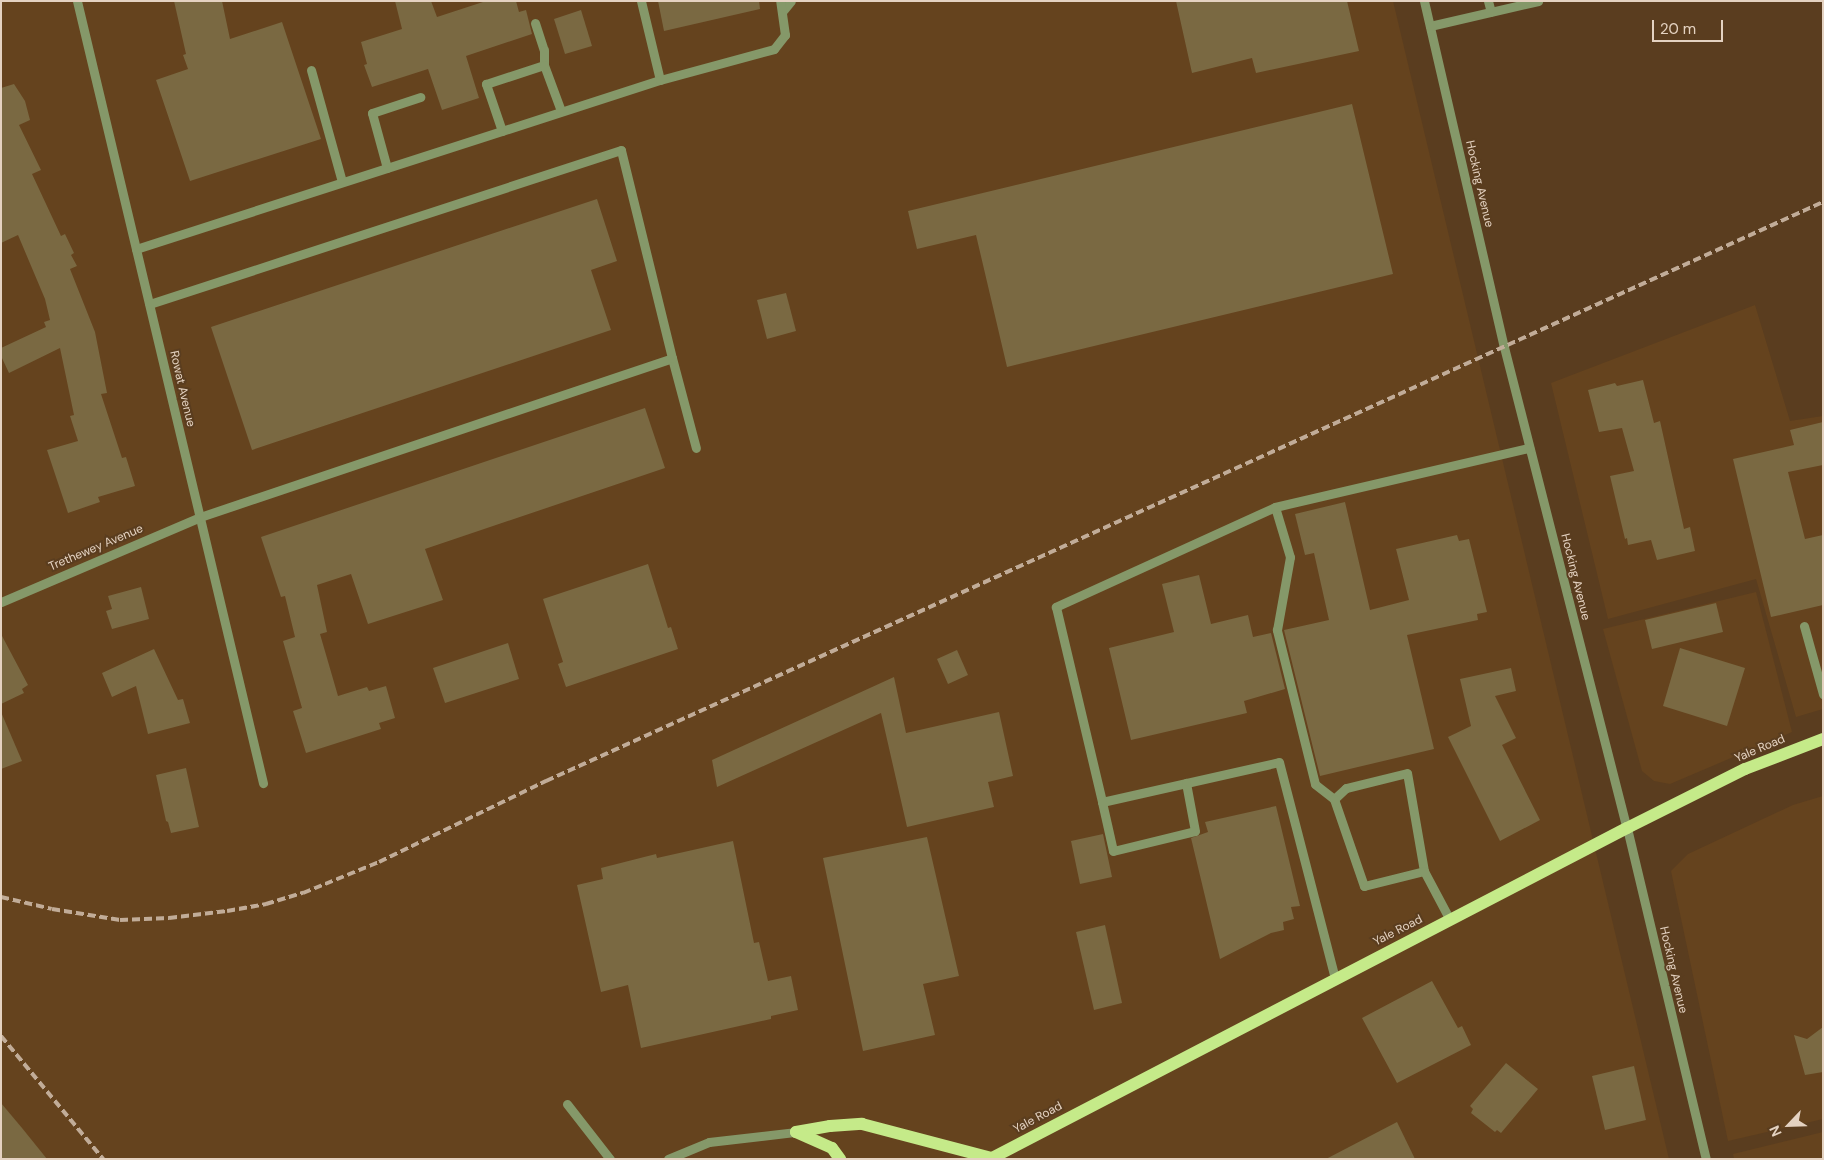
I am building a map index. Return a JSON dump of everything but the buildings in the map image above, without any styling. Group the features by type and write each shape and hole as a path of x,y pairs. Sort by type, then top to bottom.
{"main road":[{"name":"Yale Road","path":"991,1158 1627,828 1745,770 1823,739"},
{"path":"796,1132 830,1126 862,1124 991,1158"},
{"path":"796,1132 832,1148 840,1159"}],"street":[{"name":"Rowat Avenue","path":"77,1 263,783"},
{"path":"641,1 660,80"},
{"path":"136,249 660,80 774,49 785,35 780,1"},
{"path":"782,12 791,1"},
{"name":"Hocking Avenue","path":"1424,1 1529,448 1627,828 1706,1159"},
{"path":"1488,1 1491,12"},
{"path":"1430,26 1538,1"},
{"path":"535,23 544,50 544,65 561,112"},
{"path":"502,131 486,84 544,65"},
{"path":"311,70 342,182"},
{"path":"387,168 372,112 420,97"},
{"path":"149,304 621,150 696,448"},
{"name":"Trethewey Avenue","path":"1,602 200,517 672,358"},
{"path":"1186,783 1195,831 1113,851 1056,607 1275,507 1529,448"},
{"path":"1275,507 1290,558 1277,630 1315,784 1334,799 1364,886 1424,872"},
{"path":"1804,626 1823,694"},
{"path":"1102,802 1279,762 1336,979"},
{"path":"1334,799 1346,788 1407,773 1424,872 1450,920"},
{"path":"567,1104 610,1159"},
{"path":"668,1159 710,1142 796,1132"}],"shaded area":[{"path":"1,1 1393,1 1669,1159 1,1159"},
{"path":"1755,305 1790,421 1823,416 1823,709 1796,717 1756,579 1608,619 1551,383"},
{"path":"1756,592 1792,732 1670,784 1654,781 1642,771 1603,629"},
{"path":"1823,796 1823,1119 1728,1141 1671,871 1688,854 1793,805"},
{"path":"1823,1132 1823,1159 1734,1159 1733,1154"}],"railway":[{"path":"1,897 52,909 120,920 169,918 227,911 266,904 303,893 379,862 546,781 1823,202"},
{"path":"1,1036 103,1159"}]}
